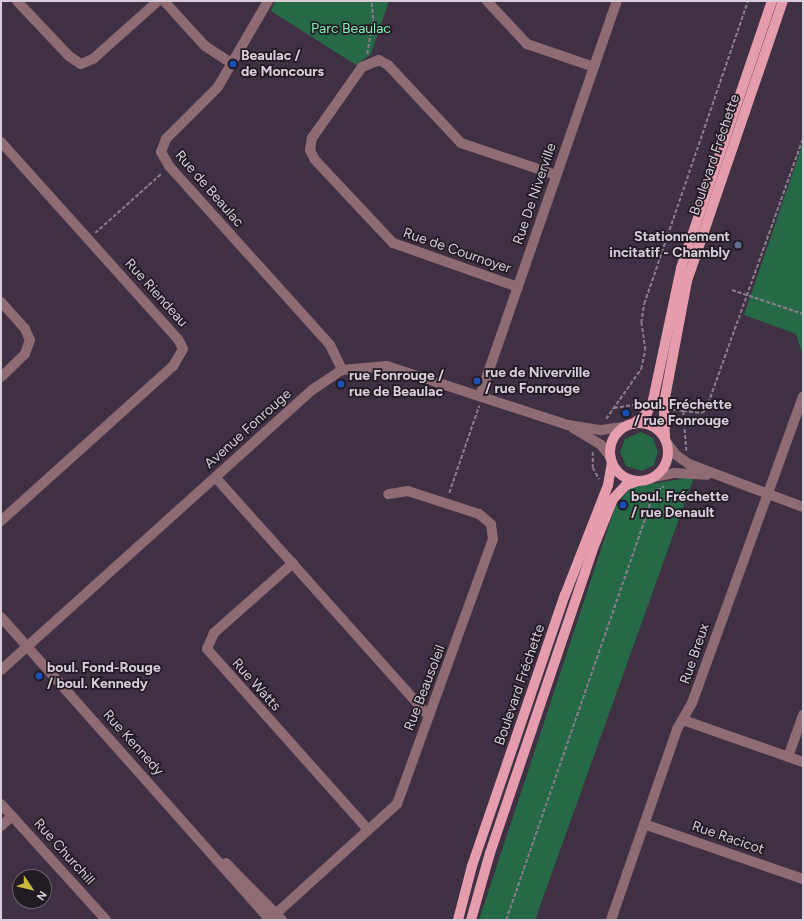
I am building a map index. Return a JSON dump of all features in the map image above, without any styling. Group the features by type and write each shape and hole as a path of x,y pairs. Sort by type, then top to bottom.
{"main road":[{"name":"Boulevard Fréchette","path":"628,425 646,413 653,400 681,268 772,1"},
{"name":"Boulevard Fréchette","path":"666,441 664,403 686,285 783,1"},
{"path":"628,425 650,425 666,441 668,460 654,477 638,481 620,474 612,460 613,438 628,425"},
{"name":"Boulevard Fréchette","path":"458,920 472,866 565,595 608,485 612,460"},
{"name":"Boulevard Fréchette","path":"472,920 490,853 598,538 617,495 626,485 638,481"}],"street":[{"path":"17,1 71,59 81,64 93,59 158,1"},
{"path":"164,1 205,46 233,64"},
{"name":"Rue de Beaulac","path":"268,1 233,64 213,95 163,142 161,152 169,166 330,345 342,370"},
{"path":"487,1 527,44 594,67"},
{"name":"Rue De Niverville","path":"480,396 617,1"},
{"path":"365,64 375,60 388,65 461,143 556,176"},
{"name":"Rue de Cournoyer","path":"365,64 312,138 310,150 315,160 393,243 518,287"},
{"name":"Rue Riendeau","path":"1,142 178,339 182,352 173,366 1,521"},
{"path":"1,302 25,329 30,340 25,354 1,377"},
{"name":"Avenue Fonrouge","path":"1,670 312,390 342,370 388,366 568,425"},
{"name":"Rue Breux","path":"611,920 644,824 683,720 692,703 766,493 803,396"},
{"path":"568,425 601,430 628,425"},
{"path":"568,425 595,441 612,460"},
{"path":"666,441 679,458 713,475 803,507"},
{"path":"654,477 674,473 713,475"},
{"path":"216,478 428,715"},
{"name":"Rue Beausoleil","path":"274,918 397,804 428,715 441,691 494,531 483,516 446,502 408,490 388,494"},
{"name":"Rue Watts","path":"293,563 214,633 207,649 368,830"},
{"name":"Rue Kennedy","path":"1,617 196,834 274,918"},
{"path":"788,757 803,715"},
{"path":"683,720 803,762"},
{"name":"Rue Churchill","path":"1,804 106,920"},
{"path":"1,826 12,816"},
{"name":"Rue Racicot","path":"644,824 803,879"}],"path":[{"path":"365,64 373,24 371,1"},
{"path":"605,422 641,369 645,350 641,322 644,304 748,1"},
{"path":"686,411 702,413 706,409 749,295 803,138"},
{"path":"88,239 169,166"},
{"path":"732,290 803,314"},
{"path":"684,456 687,441 682,415 686,411 689,397"},
{"path":"614,408 646,405"},
{"path":"448,496 479,406"},
{"path":"594,447 593,468 603,482"},
{"path":"624,494 650,496 670,482"},
{"path":"506,920 650,508 650,496"}],"green space":[{"name":"Parc Beaulac","path":"275,1 389,1 371,54 356,65 271,11"},
{"path":"803,143 803,356 796,334 744,315"},
{"path":"641,432 653,438 658,452 654,465 642,471 626,466 620,452 625,439"},
{"path":"694,477 535,920 479,920 615,507 631,487"}],"place":[{"name":"Beaulac / de Moncours","path":"233,64"},
{"name":"Stationnement incitatif - Chambly","path":"738,245"},
{"name":"rue de Niverville / rue Fonrouge","path":"477,381"},
{"name":"rue Fonrouge / rue de Beaulac","path":"341,384"},
{"name":"boul. Fréchette / rue Fonrouge","path":"626,413"},
{"name":"boul. Fréchette / rue Denault","path":"623,505"},
{"name":"boul. Fond-Rouge / boul. Kennedy","path":"39,676"}]}
